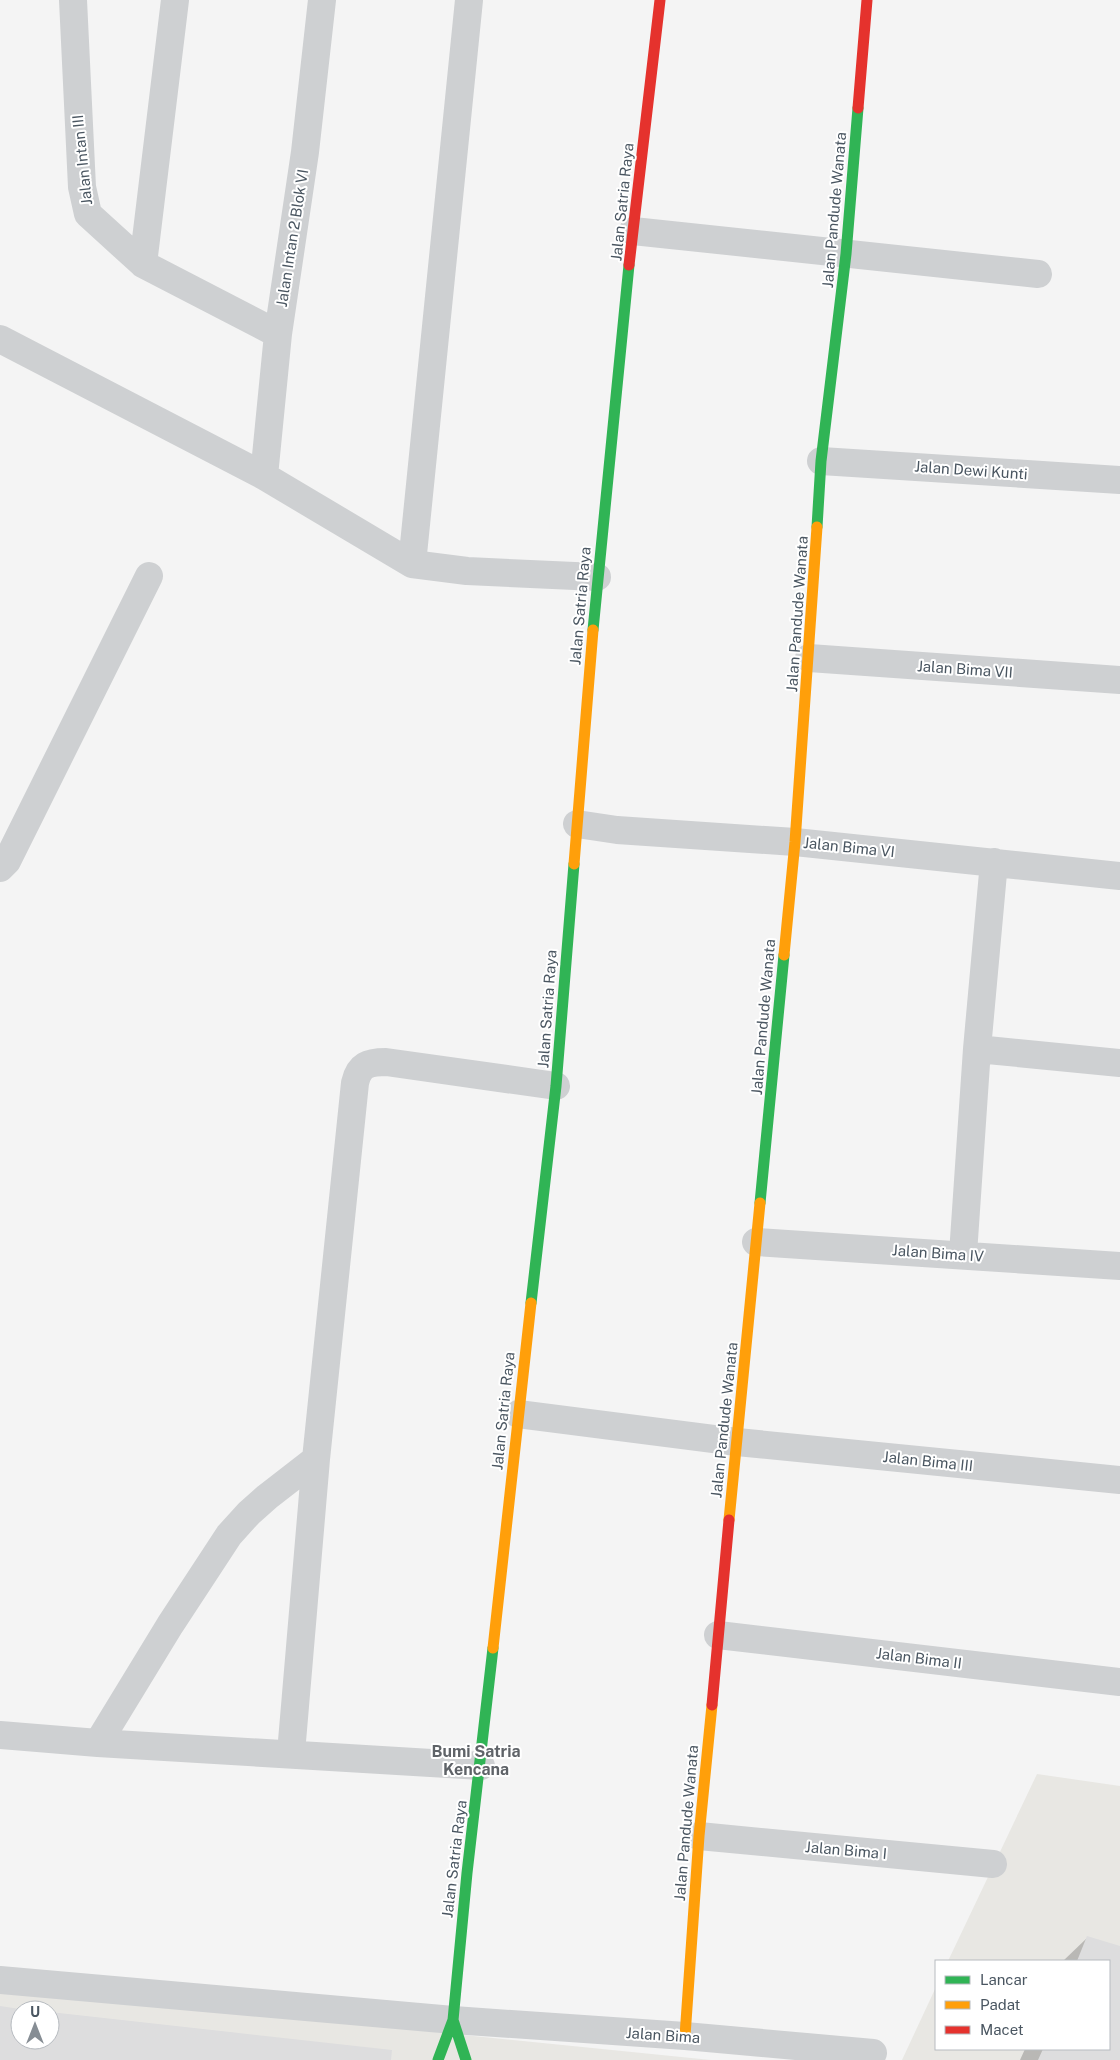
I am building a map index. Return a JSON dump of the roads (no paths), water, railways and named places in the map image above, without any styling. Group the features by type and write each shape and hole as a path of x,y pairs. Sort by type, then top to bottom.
{"street":[{"name":"Jalan Intan III","path":"72,0 82,187 88,214 143,264 278,334"},
{"path":"143,264 175,0"},
{"name":"Jalan Intan 2 Blok VI","path":"264,476 278,334 305,152 322,0"},
{"path":"412,564 469,0"},
{"name":"Jalan Satria Raya","path":"438,2060 453,2020 467,1873 481,1766 518,1414 556,1086 597,577 633,231 660,0"},
{"name":"Jalan Pandude Wanata","path":"685,2036 699,1836 795,842 822,461 846,254 866,0"},
{"path":"633,231 1038,274"},
{"path":"0,339 264,476 412,564 467,571 597,577"},
{"name":"Jalan Dewi Kunti","path":"822,461 1120,480"},
{"path":"0,868 7,861 149,576"},
{"name":"Jalan Bima VII","path":"809,658 1120,680"},
{"name":"Jalan Bima VI","path":"577,824 617,830 795,842 1120,876"},
{"path":"963,1254 977,1049 994,862"},
{"path":"977,1049 1120,1063"},
{"path":"291,1753 316,1459 355,1083 360,1069 368,1063 386,1062 556,1086"},
{"name":"Jalan Bima IV","path":"756,1242 963,1254 1120,1266"},
{"name":"Jalan Bima III","path":"518,1414 737,1442 1120,1480"},
{"path":"98,1743 229,1535 249,1512 316,1459"},
{"name":"Jalan Bima II","path":"718,1635 1120,1682"},
{"path":"0,1735 98,1743 291,1753 481,1766"},
{"name":"Jalan Bima I","path":"699,1836 993,1864"},
{"name":"Jalan Bima","path":"0,1980 453,2020 685,2036 873,2053"},
{"name":"Jalan Satria Raya","path":"453,2020 466,2060"}],"district":[{"name":"Bumi Satria Kencana","path":"476,1760"}]}
